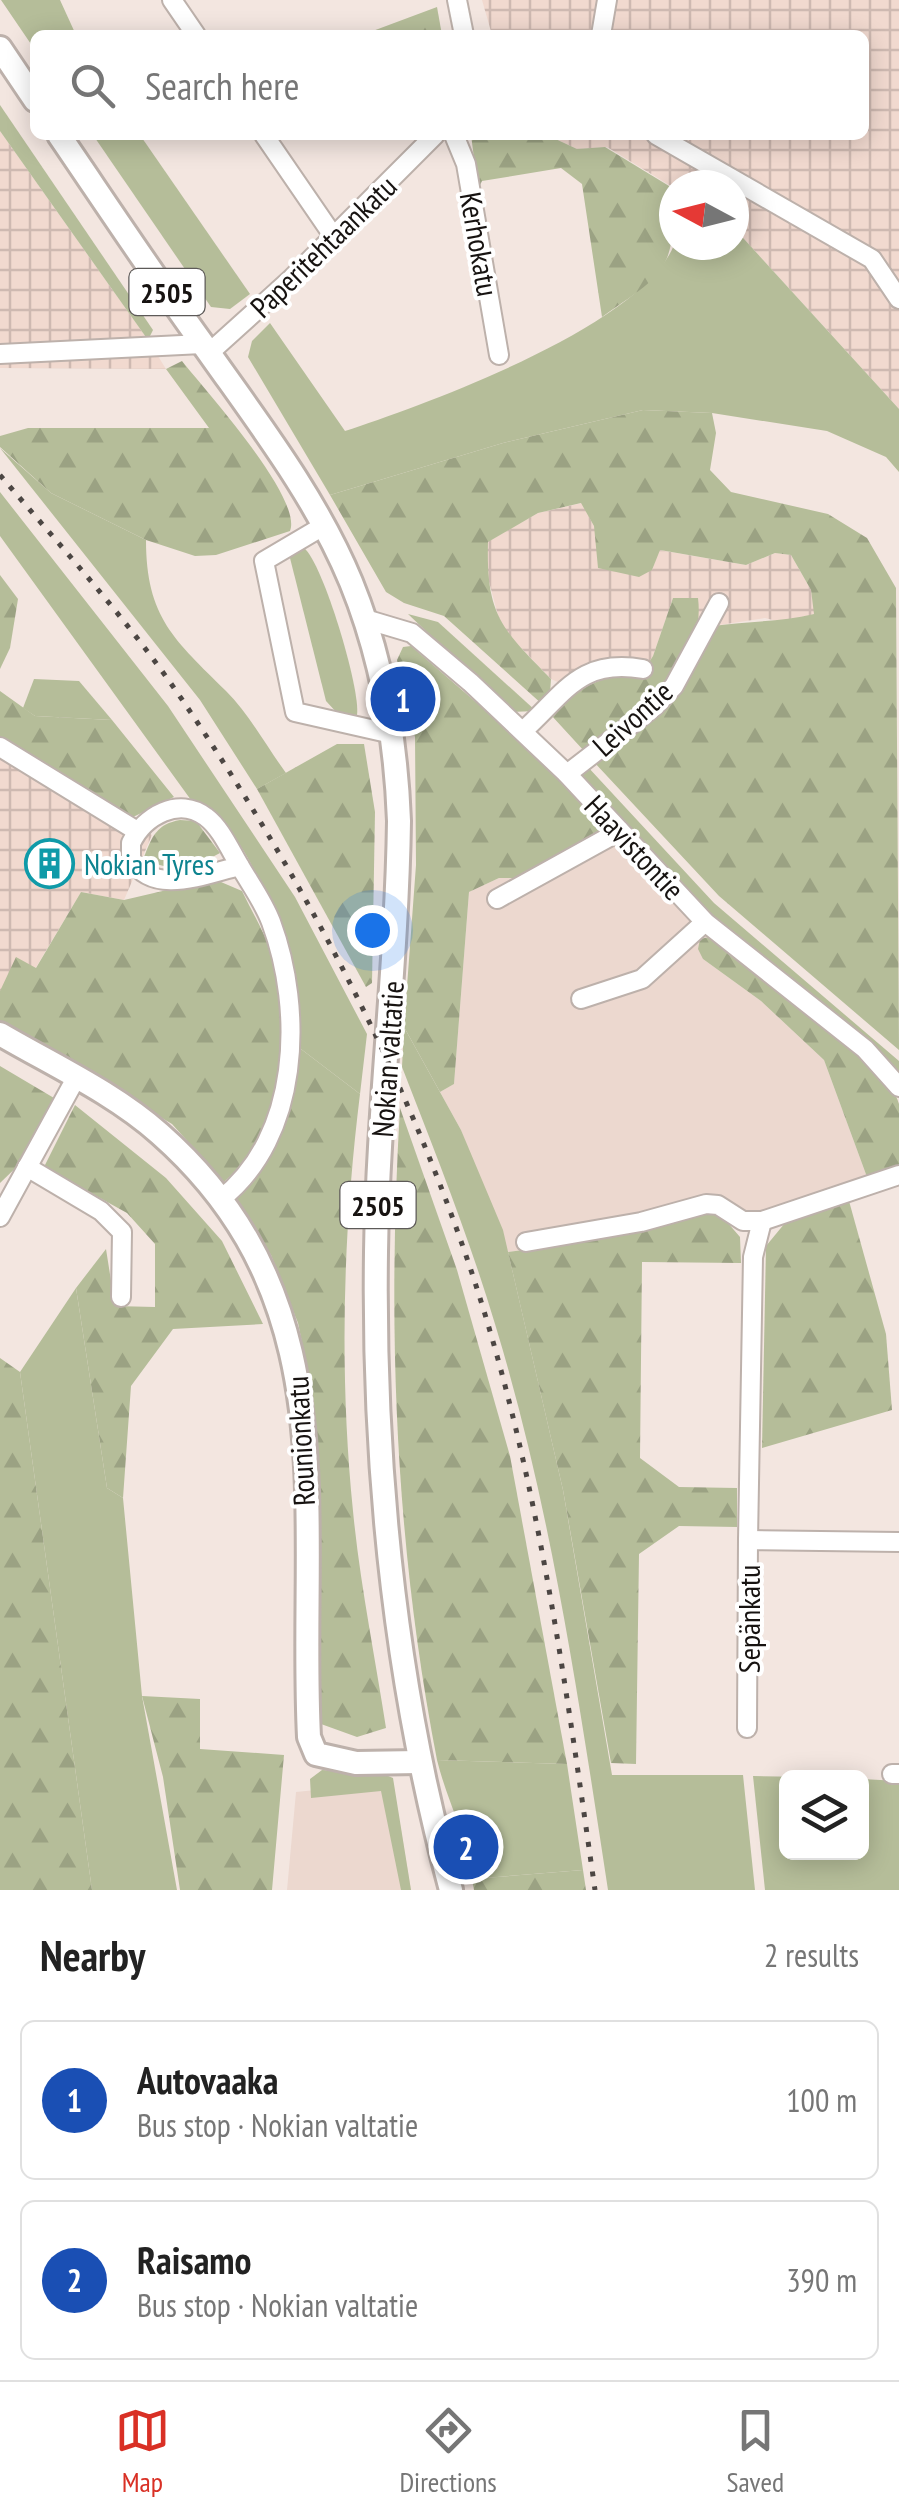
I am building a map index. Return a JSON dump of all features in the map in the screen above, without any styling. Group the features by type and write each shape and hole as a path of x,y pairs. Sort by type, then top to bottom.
{"main road":[{"path":"0,48 30,93"},
{"name":"Nokian valtatie","path":"62,140 325,525 364,619 392,734 399,821 398,903 380,1158 376,1356 381,1464 419,1762 451,1890"},
{"name":"Rounionkatu","path":"0,1034 76,1078 161,1135 220,1199 272,1290 286,1324 301,1390 308,1737 316,1754 329,1757 356,1763 419,1762"}],"street":[{"path":"172,0 193,30"},
{"path":"457,0 463,30"},
{"path":"602,30 607,0"},
{"path":"267,140 334,237"},
{"name":"Paperitehtaankatu","path":"206,348 334,237 429,140"},
{"name":"Kerhokatu","path":"456,140 466,164 498,355"},
{"path":"665,140 872,258 898,294"},
{"path":"0,354 206,348"},
{"path":"325,525 264,561 296,712 392,734"},
{"name":"Leivontie","path":"567,774 654,707 674,686 718,603"},
{"name":"Haavistontie","path":"364,619 412,633 567,774 706,922 865,1049 899,1087"},
{"path":"523,731 572,682 594,670 610,665 644,669"},
{"path":"0,747 136,831"},
{"path":"220,1199 244,1180 276,1130 287,1062 286,987 280,953 270,918 240,866 209,818 192,809 154,814 130,842 131,859 151,879 166,882 240,866"},
{"path":"498,899 620,831"},
{"path":"581,998 642,979 706,922"},
{"path":"0,1218 76,1078"},
{"path":"28,1167 101,1211 122,1232 121,1296"},
{"path":"526,1242 640,1222 706,1204 718,1205 743,1221 762,1222 899,1174"},
{"path":"748,1540 753,1257 762,1222"},
{"name":"Sepänkatu","path":"747,1728 748,1540 899,1542"}],"shaded area":[{"path":"482,0 899,0 899,409 749,244 749,170 659,170 659,179 607,147 577,149 558,140 869,140 869,30 491,30"},
{"path":"0,131 148,340 166,369 0,368"},
{"path":"582,503 594,526 652,570 659,550 746,565 775,553 791,555 811,590 815,614 780,622 765,618 713,626 701,623 673,598 653,656 642,673 577,691 551,679 501,627 487,574 487,542 538,513"},
{"name":"Nokian Tyres","path":"0,741 152,835 124,900 81,892 35,969 0,991"},
{"path":"608,831 709,937 700,939 703,959 761,1001 824,1060 867,1177 730,1220 508,1252 461,1130 440,1092 454,1084 469,892 499,878 528,878"},
{"path":"393,1782 411,1890 287,1890 296,1792"}],"green space":[{"path":"1,0 60,0 74,30 30,30 30,43"},
{"path":"437,7 441,30 375,30"},
{"path":"0,105 153,330 148,340 0,131"},
{"path":"96,140 143,140 250,294 230,309 211,307"},
{"path":"472,140 558,140 577,149 605,147 659,180 659,260 666,260 654,278 602,317 582,184 561,168 482,181 478,189"},
{"path":"749,244 899,409 899,472 886,457 827,431 712,413 643,410 503,443 330,495 248,357 252,341 270,323 345,431 427,402 528,358 621,304 654,275 664,260 749,260"},
{"path":"182,361 268,470 290,515 290,531 216,555 195,556 146,540 51,493 0,447 0,436 28,428 209,428 166,369"},
{"path":"643,410 712,413 716,433 710,470 731,492 828,514 867,538 896,588 899,1050 719,896 593,761 658,711 713,626 814,614 811,590 791,555 775,553 746,565 660,550 652,570 639,577 598,568 594,526 581,503 538,513 488,542 490,588 500,620 551,679 550,694 543,705 444,616 404,603 386,592 330,495 503,443"},
{"path":"0,448 51,493 146,540 151,589 167,626 242,710 286,773 257,789 200,700"},
{"path":"0,492 168,706 295,897 367,1034 360,1094 297,1046 278,944 257,876 240,845 219,820 191,800 0,536"},
{"path":"304,548 321,577 339,628 353,680 357,715 338,714 326,701 290,558 293,551"},
{"path":"0,575 18,599 10,648 0,669"},
{"path":"673,598 698,598 698,623 679,668 645,705 585,752 551,715 592,684 642,673 653,656"},
{"path":"408,614 438,622 536,711 511,712"},
{"path":"411,646 514,735 608,831 528,878 499,878 469,892 454,1084 440,1092 404,1027 416,865 415,737 397,660 403,647"},
{"path":"34,679 79,681 112,720 35,716 23,708"},
{"path":"0,691 35,716 112,720 174,797 127,820 0,741"},
{"path":"337,744 364,744 375,812 372,983 366,987 257,789"},
{"path":"587,766 714,903 899,1061 899,1075 868,1043 705,912 578,774"},
{"path":"180,820 196,821 220,853 182,867 163,866 144,857 156,832"},
{"path":"214,879 242,891 262,931 272,955 281,1020 270,1116 255,1148 224,1182 172,1124 0,1022 0,991 16,957 36,968 81,892 124,900"},
{"path":"709,937 815,1014 889,1085 899,1104 899,1166 867,1177 824,1060 761,1001 703,959 698,949 700,939"},
{"path":"404,1027 461,1130 503,1230 563,1490 612,1775 743,1775 755,1890 608,1890 562,1605 532,1463 485,1291 402,1067"},
{"path":"297,1046 360,1094 347,1250 346,1407 356,1538 386,1728 357,1737 321,1724 313,1396 298,1323 271,1255 235,1197 275,1144 286,1111"},
{"path":"0,1066 54,1098 28,1156 0,1183"},
{"path":"75,1105 166,1178 222,1241 263,1324 173,1329 131,1386 123,1498 107,1488 76,1288 106,1249 115,1306 155,1307 155,1244 127,1213 44,1167"},
{"path":"400,1108 457,1270 510,1456 567,1764 437,1760 412,1598 398,1435 394,1272"},
{"path":"849,1201 886,1334 892,1410 762,1448 766,1246 785,1223"},
{"path":"715,1208 740,1237 741,1263 642,1262 640,1458 679,1487 737,1488 737,1527 679,1526 639,1554 636,1764 611,1763 563,1490 508,1252 560,1245"},
{"path":"76,1288 107,1488 123,1498 142,1696 177,1890 92,1890 20,1372"},
{"path":"0,1358 20,1372 92,1890 0,1890"},
{"path":"142,1696 200,1699 200,1749 284,1755 272,1890 180,1890 163,1777"},
{"path":"437,1760 567,1764 583,1870 472,1879"},
{"path":"322,1770 381,1773 393,1778 411,1890 401,1890 381,1791 311,1798 310,1779"},
{"path":"753,1776 779,1776 779,1860 869,1860 869,1779 899,1781 899,1890 765,1890"},
{"path":"583,1870 586,1890 474,1890 472,1879"}],"railway":[{"path":"0,475 140,642 225,765 340,964 406,1102 462,1244 509,1402 544,1564 595,1890"}],"place":[{"name":"Autovaaka","path":"403,699"},
{"name":"Nokian Tyres","path":"49,863"},
{"name":"Raisamo","path":"466,1847"}]}
